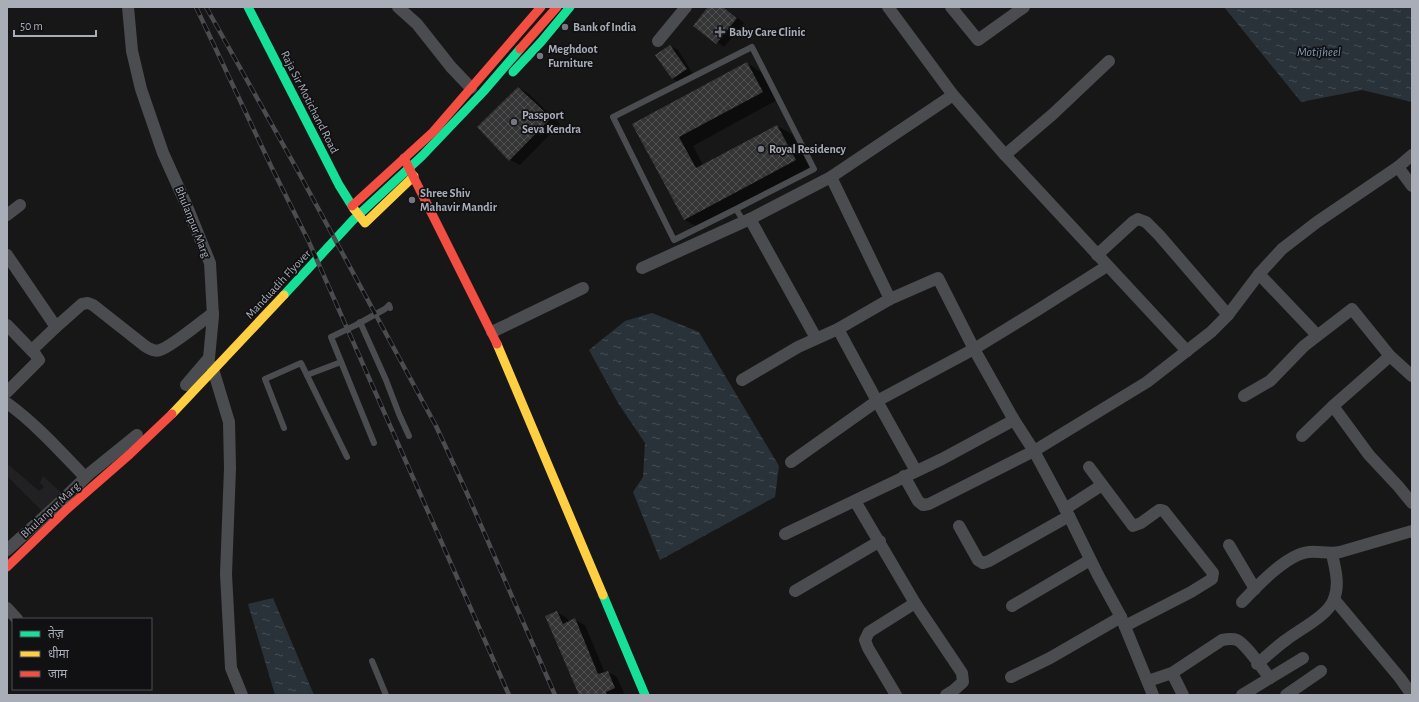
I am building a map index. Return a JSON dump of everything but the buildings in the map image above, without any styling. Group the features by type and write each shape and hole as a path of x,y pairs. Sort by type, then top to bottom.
{"street":[{"name":"Bhulanpur Marg","path":"7,550 56,506 85,477 144,430 180,394 209,358 213,313 210,263 163,153 141,89 132,51 128,7"},
{"name":"Raja Sir Motichand Road","path":"248,7 339,185 352,206 366,224 414,176"},
{"path":"398,7 417,24 450,67 472,88"},
{"path":"352,206 433,132 541,7"},
{"name":"Manduadih Flyover","path":"7,566 66,510 164,423 353,220 422,156 483,92 557,7"},
{"path":"414,176 541,42 570,7"},
{"path":"658,41 686,7"},
{"path":"888,7 953,95 1005,155 1187,351"},
{"path":"951,7 978,40 1024,7"},
{"path":"1005,155 1053,114 1109,61"},
{"path":"642,268 747,220 831,177 953,95"},
{"path":"904,476 918,501 923,505 929,504 1034,451 1147,382 1211,332 1228,316 1259,274 1282,249 1317,222 1398,167 1412,155"},
{"path":"404,158 492,332 645,695"},
{"path":"1398,167 1412,186"},
{"path":"831,177 890,299"},
{"path":"7,215 20,205"},
{"path":"1097,255 1133,222 1138,219 1146,222 1159,235 1228,316"},
{"path":"747,220 816,338"},
{"path":"7,255 56,327"},
{"path":"791,462 877,401 974,349 1107,266"},
{"path":"1259,274 1317,335"},
{"path":"742,380 816,338 838,329 890,299 938,278 974,349 1014,420 1034,451 1123,621 1153,695"},
{"path":"492,332 583,288"},
{"path":"32,350 82,304 88,303 93,305 145,346 154,351 168,346 213,313"},
{"path":"1244,396 1270,381 1304,346 1352,309 1390,356 1412,376"},
{"path":"7,325 32,350 39,360 7,392"},
{"path":"838,329 916,471"},
{"path":"1302,436 1333,406 1390,356"},
{"path":"209,358 229,422 230,468 226,574 231,668 242,695"},
{"path":"7,403 23,414 85,477"},
{"path":"1333,406 1368,455 1412,503"},
{"path":"785,534 942,459 1014,420"},
{"path":"1011,677 1123,621 1191,592 1212,579 1213,576 1211,571 1164,512 1159,510 1141,523 1133,526 1089,467"},
{"path":"959,526 978,560 983,563 989,561 1067,513 1102,485"},
{"path":"855,501 916,603 962,673 963,682 951,694"},
{"path":"1242,602 1284,563 1298,554 1310,552 1332,554 1412,531"},
{"path":"795,591 880,541"},
{"path":"1228,545 1255,589"},
{"path":"1257,664 1285,640 1327,611 1334,599 1337,588 1337,578 1332,554"},
{"path":"1012,606 1090,560"},
{"path":"1334,599 1400,678 1412,695"},
{"path":"896,695 868,648 865,640 869,632 916,603"},
{"path":"7,608 16,618"},
{"path":"1148,681 1172,673 1222,640 1228,638 1237,640 1245,647 1257,664 1270,678"},
{"path":"1242,695 1303,658"},
{"path":"1286,695 1321,671"},
{"path":"1172,673 1183,695"}],"lane":[{"path":"752,47 814,169 736,209 674,240 613,117 752,47"},
{"path":"736,209 747,220"},
{"path":"374,443 331,337 385,309 389,305 390,308"},
{"path":"360,322 409,436"},
{"path":"307,375 341,362"},
{"path":"284,428 265,379 301,363 347,456"},
{"path":"372,661 386,695"}],"shaded area":[{"path":"9,465 39,491 44,487 40,483 43,476 65,496 44,513 7,476 7,467"}],"water":[{"name":"Motijheel","path":"1224,7 1412,7 1412,102 1362,90 1301,102"},
{"path":"652,313 699,332 779,466 775,497 660,560 633,492 643,477 645,443 618,403 589,350 625,321"},
{"path":"273,598 314,695 275,695 248,604"}],"railway":[{"path":"196,7 271,166 309,242 509,695"},
{"path":"206,7 299,173 436,426 555,695"}],"traffic: fast":[{"path":"248,7 339,185 354,209"},
{"path":"513,72 541,42 570,7"},
{"path":"284,295 353,220 422,156 483,92 520,49"},
{"path":"603,595 645,695"}],"traffic: slow":[{"path":"354,209 365,223 414,176"},
{"path":"172,414 284,295"},
{"path":"497,344 603,595"}],"traffic: jam":[{"path":"352,206 433,132 541,7"},
{"path":"520,49 557,7"},
{"path":"404,158 497,344"},
{"path":"7,567 66,510 130,454 172,414"}],"place":[{"name":"Bank of India","path":"565,27"},
{"name":"Baby Care Clinic","path":"720,32"},
{"name":"Meghdoot Furniture","path":"540,56"},
{"name":"Passport Seva Kendra","path":"514,122"},
{"name":"Royal Residency","path":"761,149"},
{"name":"Shree Shiv Mahavir Mandir","path":"412,200"}]}
